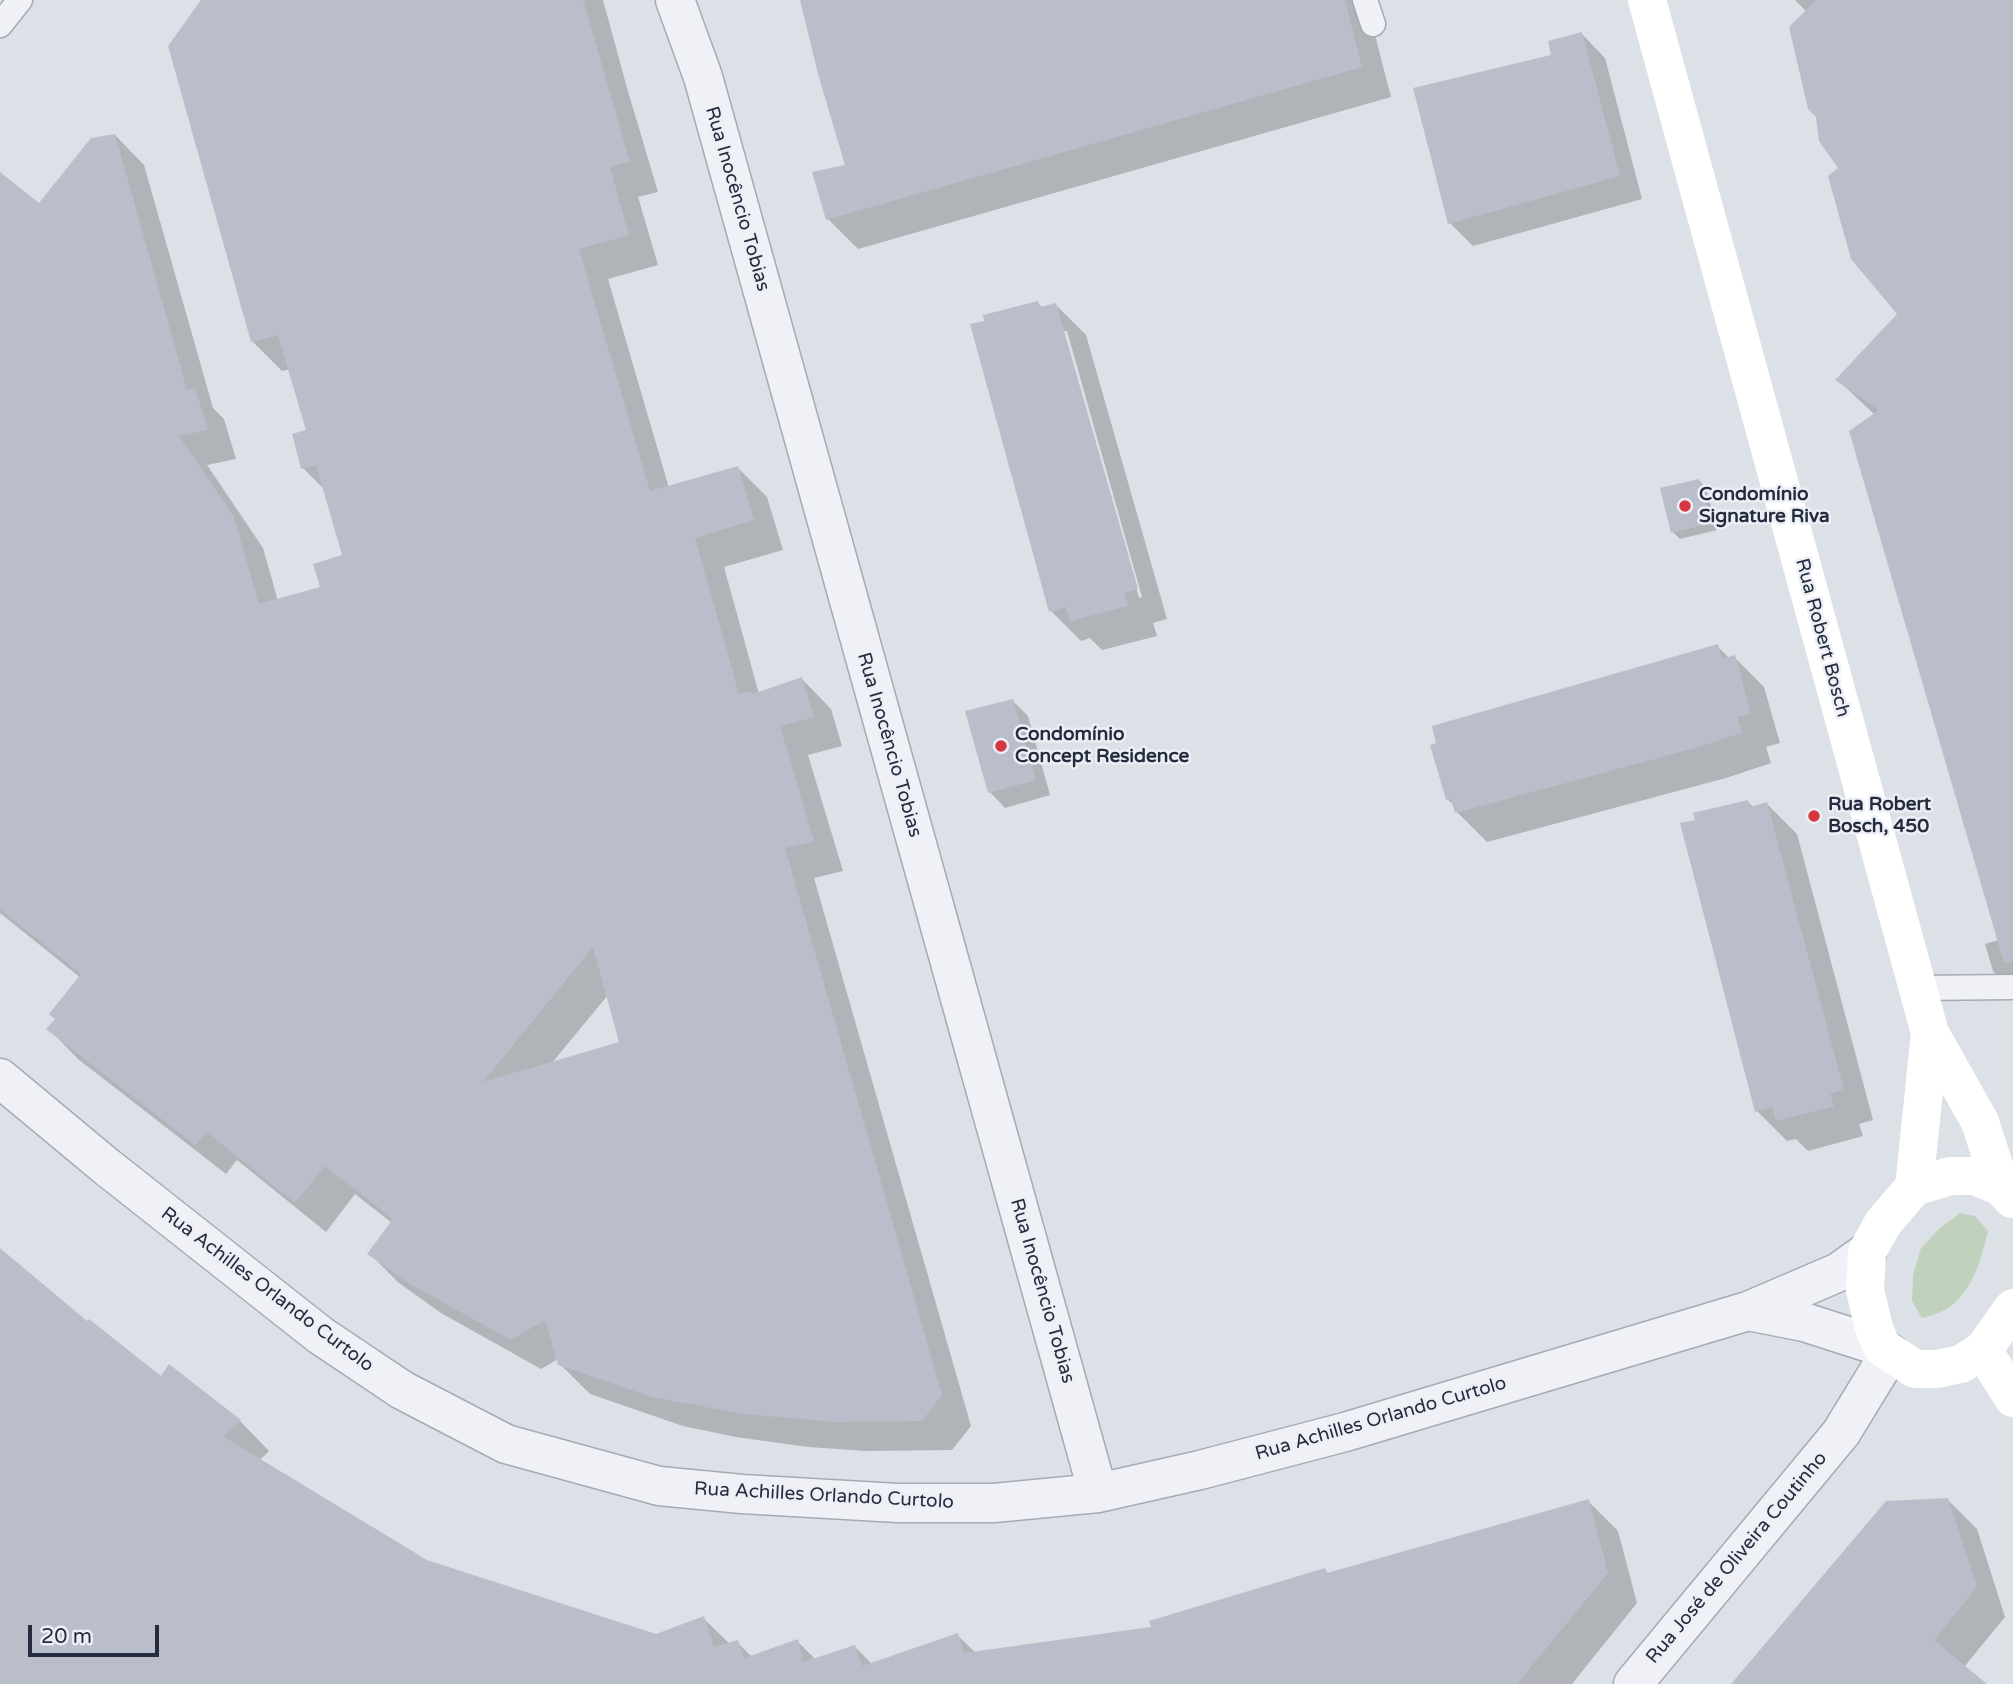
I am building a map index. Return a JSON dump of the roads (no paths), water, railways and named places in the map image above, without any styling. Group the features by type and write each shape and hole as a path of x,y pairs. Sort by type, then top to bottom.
{"street":[{"name":"Rua Inocêncio Tobias","path":"675,0 703,77 1098,1493"},
{"name":"Rua Robert Bosch","path":"1647,0 1930,1033 1980,1122 2009,1195"},
{"name":"Rua Robert Bosch","path":"1914,1187 1930,1033"},
{"name":"Rua Achilles Orlando Curtolo","path":"0,1078 107,1167 320,1335 402,1390 506,1444 659,1486 742,1494 898,1503 994,1503 1098,1493 1345,1432 1748,1311 1839,1272 1867,1252"},
{"path":"2004,1326 1961,1364 1937,1368 1896,1357 1874,1328 1865,1290 1867,1252 1883,1223 1914,1187 1950,1176 1975,1175 2009,1195"},
{"name":"Rua Achilles Orlando Curtolo","path":"1748,1311 1804,1322 1896,1357"},
{"path":"2004,1326 2013,1398"},
{"name":"Rua José de Oliveira Coutinho","path":"1633,1684 1841,1433 1896,1357"}],"lane":[{"path":"0,25 20,0"},
{"path":"1365,0 1373,24"},
{"path":"1918,988 2013,987"}],"place":[{"name":"Condomínio Signature Riva","path":"1685,506"},
{"name":"Condomínio Concept Residence","path":"1001,746"},
{"name":"Rua Robert Bosch, 450","path":"1814,816"}]}
